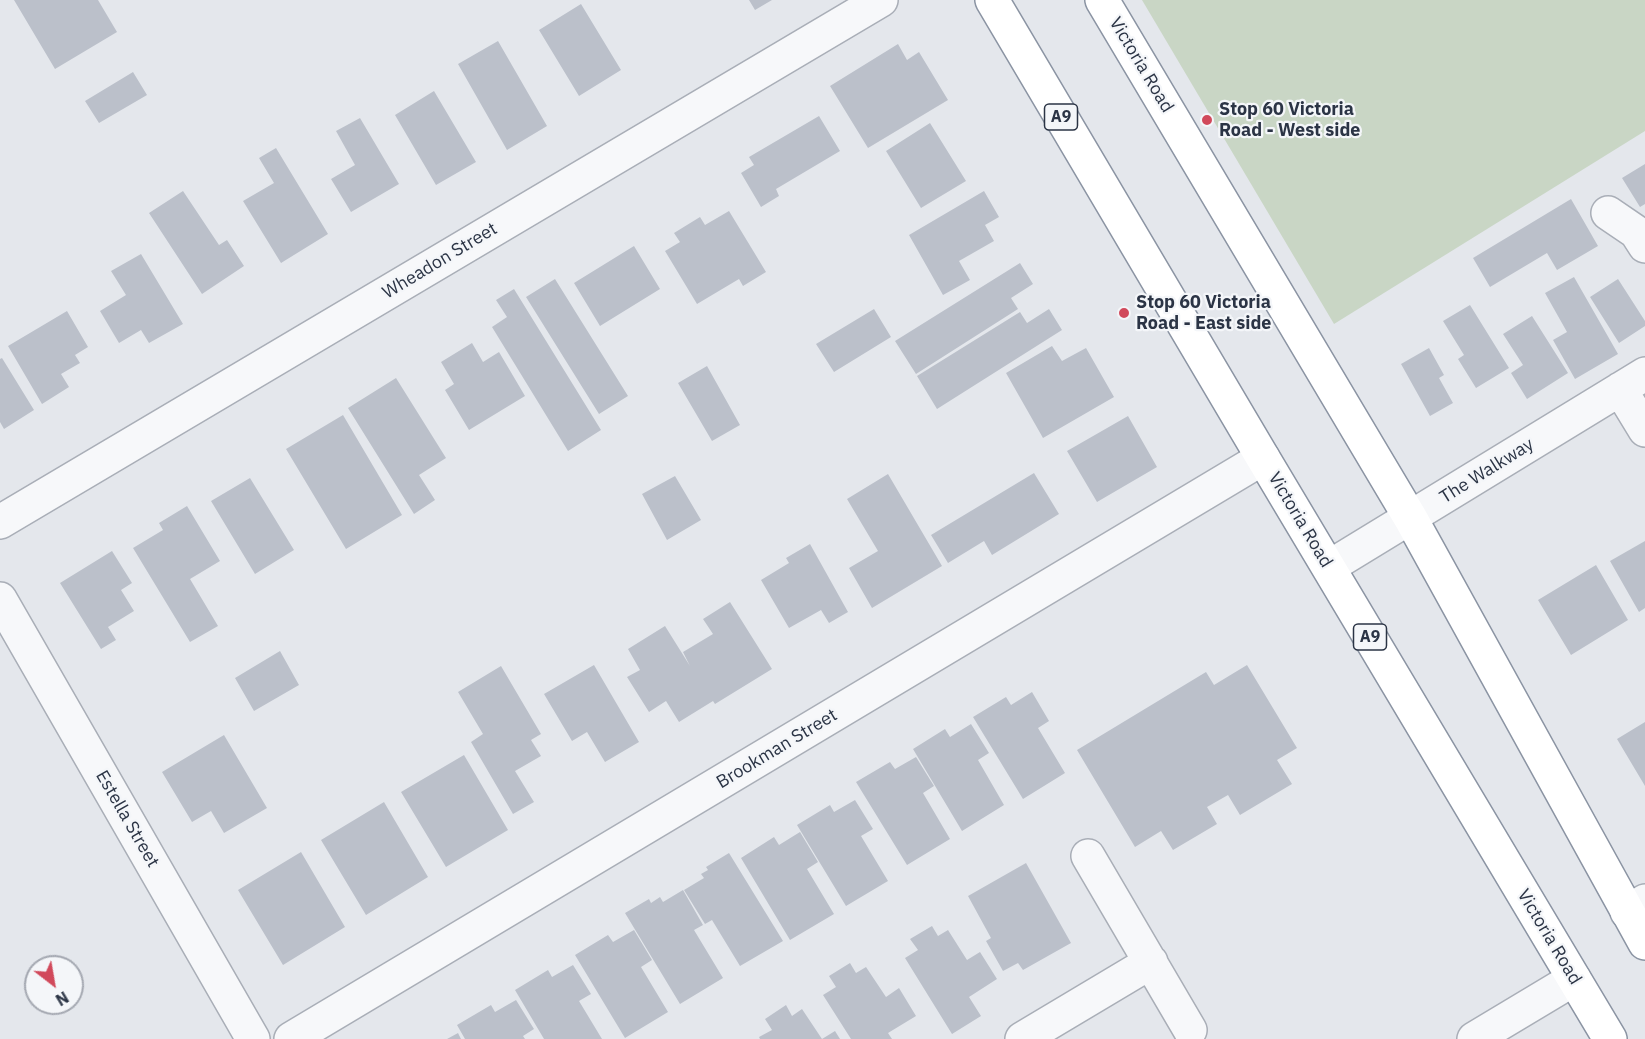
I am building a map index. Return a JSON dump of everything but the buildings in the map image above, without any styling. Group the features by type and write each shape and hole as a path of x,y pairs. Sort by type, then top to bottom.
{"highway":[{"name":"Victoria Road","path":"992,0 1610,1039"},
{"name":"Victoria Road","path":"1102,0 1411,519 1636,907 1645,943"}],"street":[{"name":"Wheadon Street","path":"0,522 881,0"},
{"path":"1608,213 1636,232 1645,246"},
{"name":"The Walkway","path":"1329,567 1411,519 1633,381"},
{"path":"1633,381 1645,430"},
{"name":"Brookman Street","path":"291,1039 1263,458"},
{"name":"Estella Street","path":"0,599 254,1039"},
{"path":"1088,856 1190,1030"},
{"path":"1022,1039 1151,962"},
{"path":"1474,1039 1574,979"}],"green space":[{"path":"1142,0 1645,0 1645,131 1334,324"}],"place":[{"name":"Stop 60 Victoria Road - West side","path":"1207,120"},
{"name":"Stop 60 Victoria Road - East side","path":"1124,313"}]}
